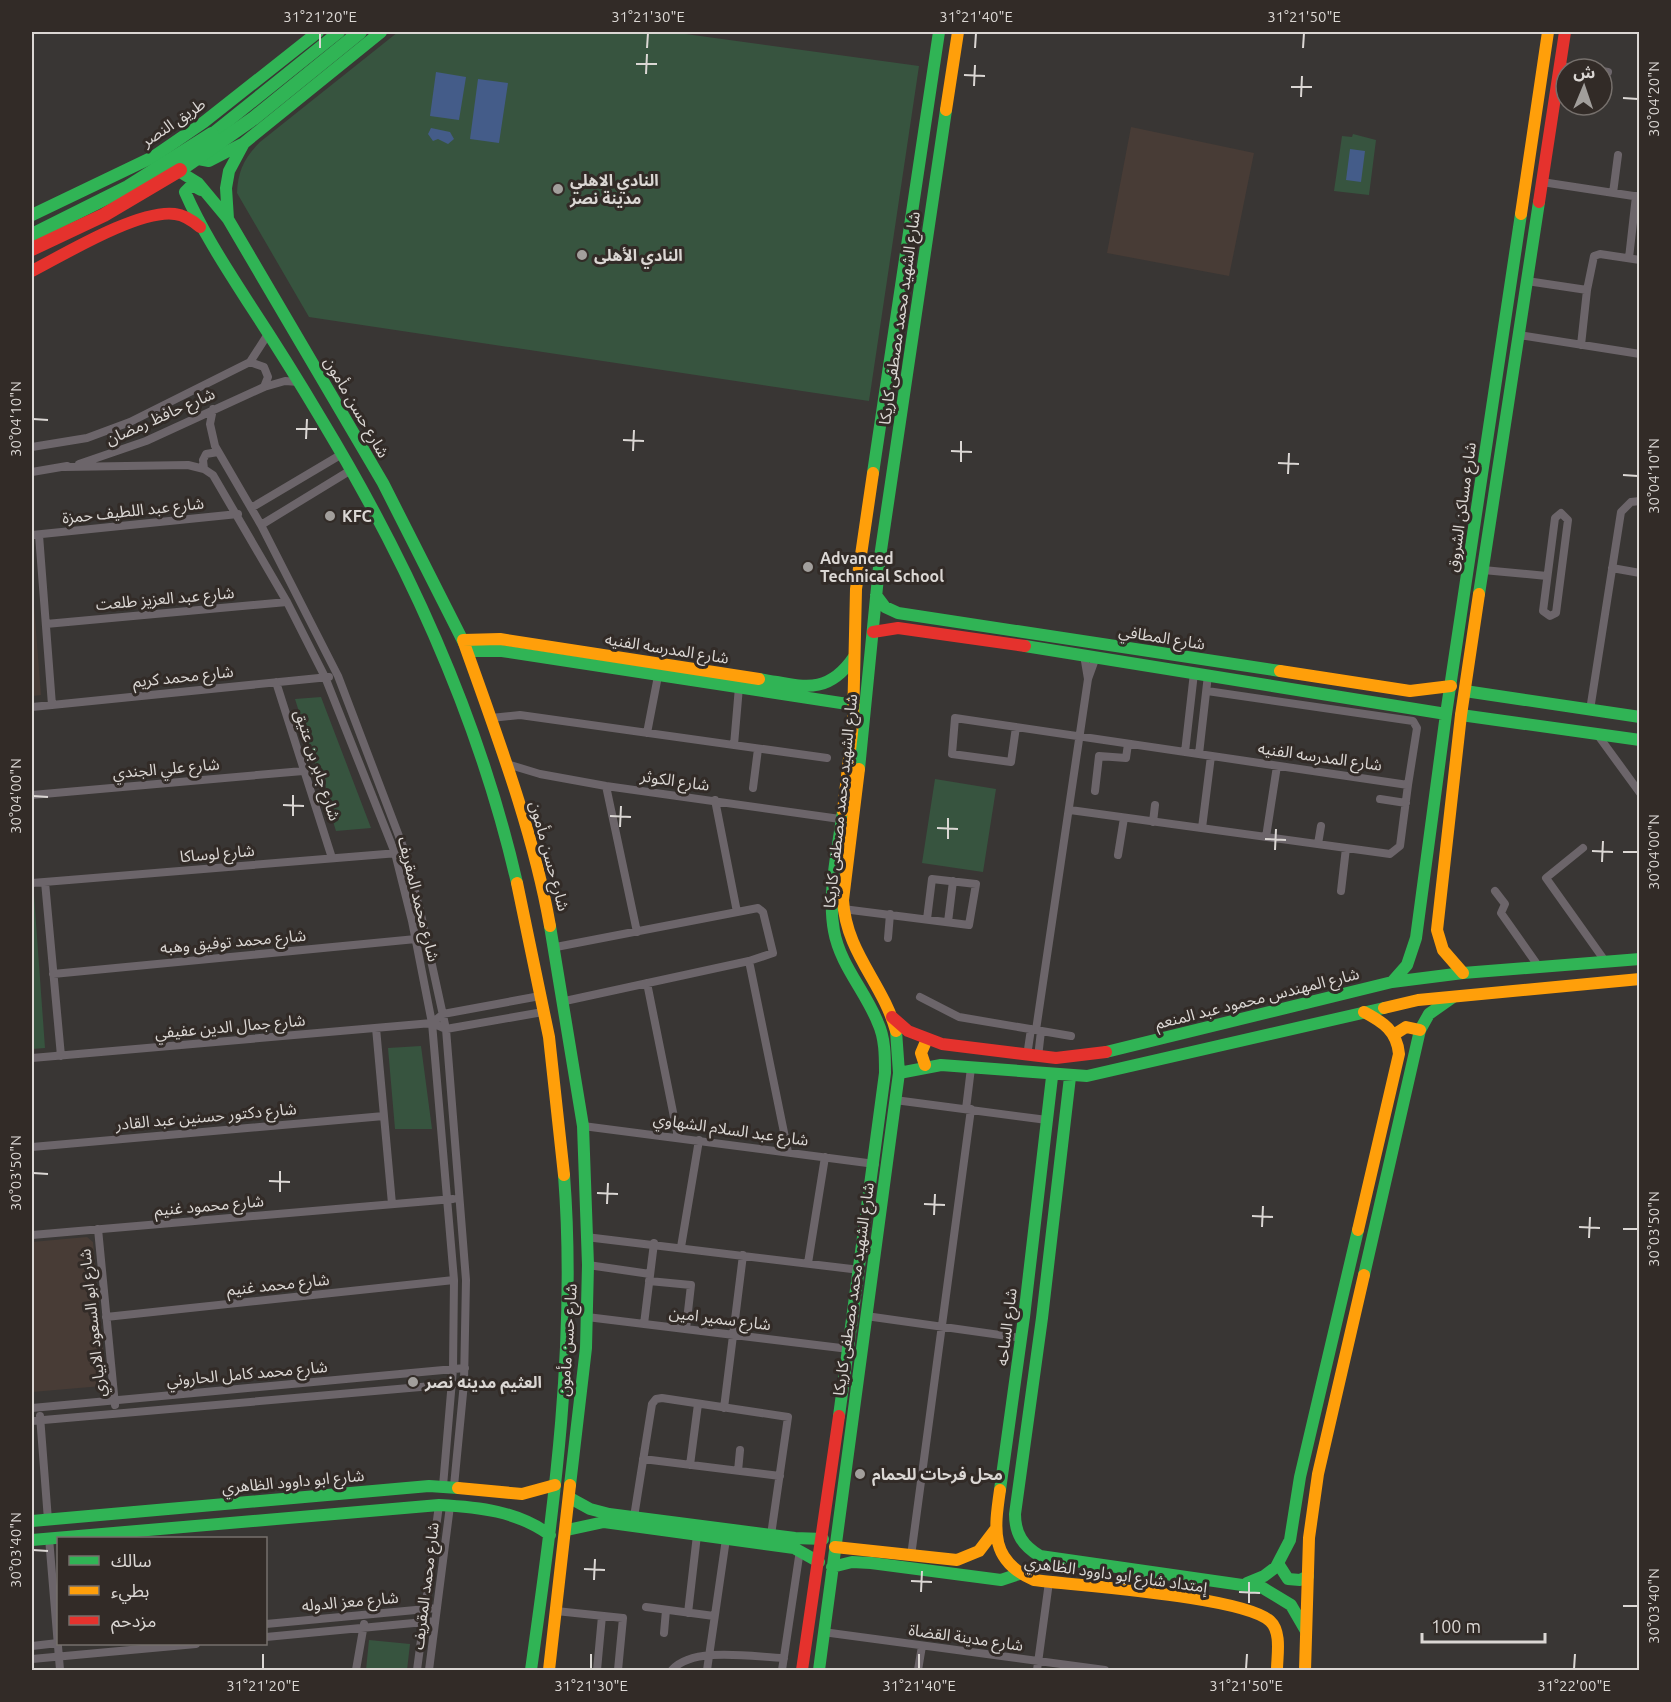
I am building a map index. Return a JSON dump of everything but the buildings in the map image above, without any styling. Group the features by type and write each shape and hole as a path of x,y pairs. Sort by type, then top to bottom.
{"main road":[{"name":"طريق النصر","path":"32,216 147,160 179,139 318,32"},
{"path":"32,235 99,202 212,134 339,32"},
{"path":"32,249 105,214 192,163 360,32"},
{"path":"179,139 185,155 201,162 216,159 244,143 381,32"},
{"name":"شارع مساكن الشروق","path":"1392,982 1407,965 1416,938 1446,714 1548,32"},
{"name":"شارع مساكن الشروق","path":"1561,57 1565,32"},
{"path":"939,35 947,43 957,37"},
{"name":"شارع الشهيد محمد مصطفى كاريكا","path":"829,1543 849,1349 875,1164 885,1073 885,1052 874,1012 844,961 834,931 831,900 840,819 852,743 859,566 939,35"},
{"name":"شارع الشهيد محمد مصطفى كاريكا","path":"802,1671 826,1564 866,1316 899,1073 898,1044 892,1017 852,948 845,930 843,909 865,729 876,595 957,37"},
{"path":"935,64 945,62 953,67"},
{"name":"شارع مساكن الشروق","path":"1437,938 1461,715 1554,105"},
{"path":"228,219 226,188 229,171 244,143"},
{"name":"شارع حسن مأمون","path":"147,160 183,172 211,198 228,219 383,483 465,646 507,764 544,893 556,947 583,1126 588,1265 587,1317 567,1530 549,1671"},
{"path":"119,175 141,220"},
{"name":"شارع حسن مأمون","path":"211,198 195,185 185,189 184,194 195,211 200,226 299,382 391,543 443,655 483,762 521,899 561,1121 567,1215 568,1345 550,1535 531,1671"},
{"path":"1521,210 1528,215 1537,213"},
{"path":"32,271 141,220 166,213 179,214 200,226"},
{"path":"1518,231 1526,228 1534,233"},
{"name":"شارع المطافي","path":"876,595 889,610 907,615 1422,691 1451,686"},
{"path":"905,630 902,621 907,615"},
{"name":"شارع المطافي","path":"873,632 905,630 1090,656 1446,714"},
{"name":"شارع المدرسه الفنيه","path":"465,646 500,639 811,687 830,682"},
{"name":"شارع المدرسه الفنيه","path":"465,646 854,705"},
{"path":"829,701 830,682 842,673 854,656"},
{"path":"1418,709 1424,701 1422,691"},
{"path":"1465,692 1640,717"},
{"path":"1490,719 1486,712 1487,704 1495,696"},
{"path":"1461,715 1640,740"},
{"path":"521,899 524,904 535,906 544,899 544,893"},
{"path":"531,952 535,941 541,938 548,938 556,947"},
{"path":"1416,938 1427,945 1437,938 1447,957 1463,973"},
{"name":"شارع المهندس محمود عبد المنعم","path":"892,1017 908,1031 927,1039 1032,1057 1072,1057 1118,1051 1392,982 1463,973 1640,958"},
{"path":"899,1073 925,1065 1070,1077 1115,1071 1364,1012 1454,996 1640,979"},
{"path":"1305,1671 1309,1538 1318,1474 1420,1030 1429,1014 1454,996"},
{"path":"1246,1584 1266,1576 1279,1565 1292,1540 1300,1477 1399,1054 1395,1035 1383,1022 1364,1012"},
{"path":"1395,1035 1406,1027 1420,1030"},
{"path":"925,1065 921,1053 927,1039"},
{"name":"شارع الساحه","path":"1019,1574 1003,1556 994,1530 1027,1296 1052,1077"},
{"name":"شارع الساحه","path":"1040,1556 1024,1545 1015,1520 1042,1318 1070,1077"},
{"path":"1051,1091 1060,1089 1068,1093"},
{"path":"1027,1296 1034,1299 1044,1298"},
{"path":"1024,1317 1035,1315 1042,1318"},
{"name":"شارع ابو داوود الظاهري","path":"32,1521 448,1486 507,1494 531,1493 555,1485"},
{"path":"506,1515 513,1505 507,1494"},
{"path":"294,1498 296,1516"},
{"name":"إمتداد شارع ابو داوود الظاهري","path":"570,1498 597,1516 726,1539 796,1545 829,1543 863,1556 1001,1580 1019,1574 1049,1582 1184,1599 1257,1613 1274,1627 1278,1637 1277,1671"},
{"path":"60,1537 296,1516 444,1506 506,1515 529,1521 550,1535"},
{"name":"إمتداد شارع ابو داوود الظاهري","path":"567,1530 597,1516 634,1517 771,1535 796,1545 826,1564 863,1556 911,1556 957,1560 965,1558 984,1546 994,1530"},
{"path":"32,1540 57,1537"},
{"name":"إمتداد شارع ابو داوود الظاهري","path":"1040,1556 1263,1587 1285,1600 1297,1611 1306,1631"},
{"name":"شارع الشهيد محمد مصطفى كاريكا","path":"819,1671 826,1564"},
{"path":"1279,1565 1281,1573 1288,1579 1296,1581 1308,1576"}],"street":[{"path":"1613,193 1618,155"},
{"path":"1542,182 1638,196 1629,258"},
{"path":"1581,345 1593,256 1600,254 1640,260"},
{"path":"1527,281 1587,290"},
{"path":"264,387 268,377 264,367 250,362 268,334"},
{"path":"1519,335 1640,354"},
{"name":"شارع حافظ رمضان","path":"32,447 71,442 117,428 250,362"},
{"name":"شارع حافظ رمضان","path":"32,472 64,467 126,449 264,387 285,381 299,382"},
{"name":"شارع محمد المقريف","path":"213,409 211,431 218,452 261,525 338,676 400,852 443,1014 462,1199 466,1280 464,1383 448,1486"},
{"path":"204,469 202,463 206,454 218,452"},
{"path":"251,508 342,454"},
{"path":"64,467 188,465 204,469"},
{"name":"شارع محمد المقريف","path":"204,469 213,475 238,514 325,677 400,852 432,1023 448,1200 454,1280 448,1486"},
{"path":"261,525 351,470"},
{"path":"1590,710 1621,512 1631,502 1640,501"},
{"path":"1563,513 1568,519 1556,613 1550,616 1543,611 1547,576 1555,518 1563,513"},
{"name":"شارع عبد اللطيف حمزة","path":"35,535 238,514"},
{"path":"35,535 46,624 52,705"},
{"path":"1611,568 1640,573"},
{"path":"1483,570 1547,576"},
{"name":"شارع عبد العزيز طلعت","path":"46,624 287,603"},
{"path":"1032,1057 1070,810 1090,656"},
{"path":"1185,752 1194,673"},
{"path":"1198,754 1208,675"},
{"name":"شارع محمد كريم","path":"32,707 338,676"},
{"path":"647,734 658,676"},
{"name":"شارع جابر بن عتيق","path":"276,682 332,858"},
{"path":"734,746 739,687"},
{"path":"1070,810 1386,854 1394,852 1400,846 1417,728 1413,721 1207,691"},
{"path":"491,718 516,715 827,758"},
{"name":"شارع المدرسه الفنيه","path":"1016,727 1011,762 954,756 951,751 955,718 1016,727 1080,737 1408,785"},
{"path":"1597,734 1640,794"},
{"path":"1095,791 1099,756 1126,758 1128,744"},
{"path":"753,788 758,749"},
{"path":"1202,828 1211,756"},
{"name":"شارع الكوثر","path":"507,764 540,774 606,786 840,819"},
{"path":"1266,837 1277,766"},
{"name":"شارع علي الجندي","path":"32,795 303,771"},
{"path":"606,786 637,932"},
{"path":"1380,799 1406,803"},
{"path":"715,800 737,912"},
{"path":"1153,822 1155,805"},
{"path":"1118,855 1124,818"},
{"path":"1318,844 1321,826"},
{"path":"1341,891 1346,848"},
{"path":"1583,848 1546,878 1605,961"},
{"name":"شارع لوساكا","path":"32,883 400,852"},
{"path":"843,909 969,926 976,885 932,879 927,919"},
{"path":"948,922 953,881"},
{"path":"45,882 61,1056"},
{"path":"1495,891 1505,904 1500,912 1539,967"},
{"path":"556,947 758,908 763,912 773,954 565,1001"},
{"path":"888,938 890,914"},
{"name":"شارع محمد توفيق وهبه","path":"53,974 416,939"},
{"path":"749,961 788,1152"},
{"path":"647,983 678,1137"},
{"path":"432,1023 443,1014 540,996"},
{"path":"920,997 959,1017 1071,1036"},
{"path":"446,1029 543,1012"},
{"name":"شارع جمال الدين عفيفي","path":"32,1058 432,1023 446,1029"},
{"path":"376,1028 393,1204"},
{"path":"911,1556 969,1109 971,1068"},
{"path":"895,1101 1047,1120"},
{"name":"شارع دكتور حسنين عبد القادر","path":"32,1147 384,1116"},
{"name":"شارع عبد السلام الشهاوي","path":"583,1126 875,1164"},
{"path":"681,1247 699,1140"},
{"path":"808,1263 825,1157"},
{"name":"شارع محمود غنيم","path":"32,1235 462,1199"},
{"name":"شارع ابو السعود الابياري","path":"98,1229 116,1414"},
{"path":"586,1237 654,1243 860,1270"},
{"path":"644,1324 654,1243"},
{"path":"724,1408 743,1255"},
{"path":"588,1265 691,1285 686,1329"},
{"name":"شارع محمد غنيم","path":"106,1317 454,1280"},
{"path":"866,1316 1021,1338"},
{"name":"شارع سمير امين","path":"587,1317 849,1349"},
{"name":"شارع محمد كامل الحاروني","path":"35,1408 465,1368"},
{"name":"شارع محمد كامل الحاروني","path":"36,1421 464,1383"},
{"path":"634,1517 652,1404 656,1399 699,1404 788,1417 771,1535"},
{"path":"690,1465 699,1404"},
{"path":"35,1408 48,1520"},
{"path":"738,1471 740,1450"},
{"path":"643,1459 780,1476"},
{"name":"شارع محمد المقريف","path":"429,1671 437,1608 444,1506"},
{"name":"شارع محمد المقريف","path":"417,1671 444,1506"},
{"path":"688,1613 697,1534"},
{"path":"49,1538 57,1631"},
{"path":"707,1671 726,1539"},
{"path":"782,1671 796,1545"},
{"path":"1038,1666 1049,1582"},
{"path":"646,1607 714,1616"},
{"name":"شارع معز الدوله","path":"267,1624 437,1608"},
{"path":"664,1633 666,1610"},
{"path":"556,1611 623,1618 618,1671"},
{"path":"356,1671 366,1615"},
{"path":"597,1671 602,1616"},
{"name":"شارع معز الدوله","path":"267,1637 435,1621"},
{"name":"شارع مدينة القضاة","path":"823,1632 1038,1666 1105,1671"},
{"path":"32,1646 57,1643"},
{"path":"58,1645 60,1671"},
{"path":"32,1659 185,1645"},
{"path":"918,1671 922,1646"},
{"path":"672,1671 688,1659 708,1655 784,1658"}],"shaded area":[{"path":"1131,127 1254,153 1229,276 1107,253"},
{"path":"32,580 41,695 32,696"},
{"path":"87,1237 93,1242 106,1381 102,1386 32,1392 32,1242"}],"green space":[{"name":"النادي الأهلى","path":"398,32 671,32 919,66 869,401 309,317 237,193 240,171 246,159 260,142"},
{"path":"1353,134 1376,140 1369,195 1334,191 1342,136 1352,137"},
{"path":"321,697 371,828 336,831 295,699"},
{"path":"935,779 996,789 983,872 922,863"},
{"path":"32,895 34,895 45,1048 32,1049"},
{"path":"421,1046 432,1129 395,1129 388,1048"},
{"path":"369,1640 410,1644 407,1670 366,1670"}],"water":[{"path":"436,72 466,77 459,120 430,116"},
{"path":"478,79 508,83 499,143 470,139"},
{"path":"431,128 450,132 454,139 448,144 438,139 433,141 428,134"},
{"path":"1350,149 1365,151 1361,182 1346,180"}],"traffic: fast":[{"path":"32,215 153,157 204,122 318,32"},
{"path":"212,134 339,32"},
{"path":"180,170 254,118 360,32"},
{"path":"228,219 226,188 229,171 244,143 381,32"},
{"path":"873,473 939,32"},
{"path":"859,769 880,557 946,110"},
{"path":"32,235 128,187 212,134"},
{"path":"188,157 209,161 242,144"},
{"path":"172,167 198,183 228,219 383,483 464,643"},
{"path":"201,190 192,185 185,192 222,262 303,388 352,472 383,528 437,642 483,761 517,883"},
{"path":"1479,594 1539,202"},
{"path":"1392,982 1407,965 1416,938 1446,714 1521,214"},
{"path":"876,595 885,607 898,613 1280,671"},
{"path":"1025,646 1446,714"},
{"path":"468,651 502,651 854,705"},
{"path":"759,679 811,686 822,684 844,670 854,657"},
{"path":"1465,691 1640,717"},
{"path":"1461,715 1640,740"},
{"path":"839,1416 885,1073 884,1047 880,1029 873,1012 847,967 834,931 832,887 843,811"},
{"path":"550,926 583,1126 588,1265 586,1348 570,1485"},
{"path":"1106,1052 1392,982 1463,973 1640,959"},
{"path":"1364,1275 1420,1030 1429,1014 1453,997"},
{"path":"899,1073 941,1065 1087,1076 1384,1008"},
{"path":"819,1670 899,1073 896,1031"},
{"path":"1000,1490 1024,1317 1052,1077"},
{"path":"1070,1077 1042,1318 1015,1514 1018,1533 1025,1544 1040,1556 1263,1588 1291,1605 1306,1631"},
{"path":"531,1670 548,1547 561,1423 568,1300 564,1175"},
{"path":"1247,1583 1264,1576 1276,1567 1290,1540 1300,1477 1358,1230"},
{"path":"32,1521 429,1486 458,1488"},
{"path":"570,1498 590,1509 609,1514 795,1538 823,1539"},
{"path":"67,1537 439,1505 469,1507 511,1515 550,1535"},
{"path":"567,1530 604,1522 794,1548 819,1562"},
{"path":"32,1540 57,1538"},
{"path":"832,1567 852,1562 871,1563 1001,1580 1019,1574"},
{"path":"1279,1565 1288,1579 1300,1580 1308,1576"}],"traffic: slow":[{"path":"946,110 958,32"},
{"path":"1521,214 1548,32"},
{"path":"843,811 853,724 856,589 873,473"},
{"path":"1463,973 1443,950 1437,930 1461,715 1479,594"},
{"path":"463,640 500,639 759,679"},
{"path":"464,643 524,819 550,926"},
{"path":"1280,671 1410,691 1451,686"},
{"path":"859,769 843,900 851,936 883,998 896,1031"},
{"path":"517,883 549,1037 564,1175"},
{"path":"1384,1008 1418,1000 1640,979"},
{"path":"1358,1230 1399,1054 1398,1046 1388,1028 1364,1012"},
{"path":"1395,1034 1406,1027 1420,1030"},
{"path":"925,1065 921,1053 927,1039"},
{"path":"1305,1670 1309,1538 1318,1474 1364,1275"},
{"path":"458,1488 522,1494 555,1485"},
{"path":"549,1670 570,1485"},
{"path":"1000,1490 997,1519 998,1543 1009,1564 1020,1572 1034,1580 1158,1593 1228,1605 1254,1612 1270,1621 1276,1631 1277,1670"},
{"path":"835,1547 957,1560 979,1551 995,1530"}],"traffic: jam":[{"path":"1539,202 1565,32"},
{"path":"32,249 104,215 180,170"},
{"path":"32,271 102,234 142,218 160,214 175,214 185,217 200,227"},
{"path":"873,632 898,628 1025,646"},
{"path":"892,1017 908,1031 942,1044 1056,1058 1106,1052"},
{"path":"802,1670 839,1416"}],"place":[{"name":"النادي الاهلي مدينة نصر","path":"558,189"},
{"name":"النادي الأهلى","path":"582,255"},
{"name":"KFC","path":"330,516"},
{"name":"Advanced Technical School","path":"808,567"},
{"name":"العثيم مدينه نصر","path":"413,1382"},
{"name":"محل فرحات للحمام","path":"860,1474"}]}
